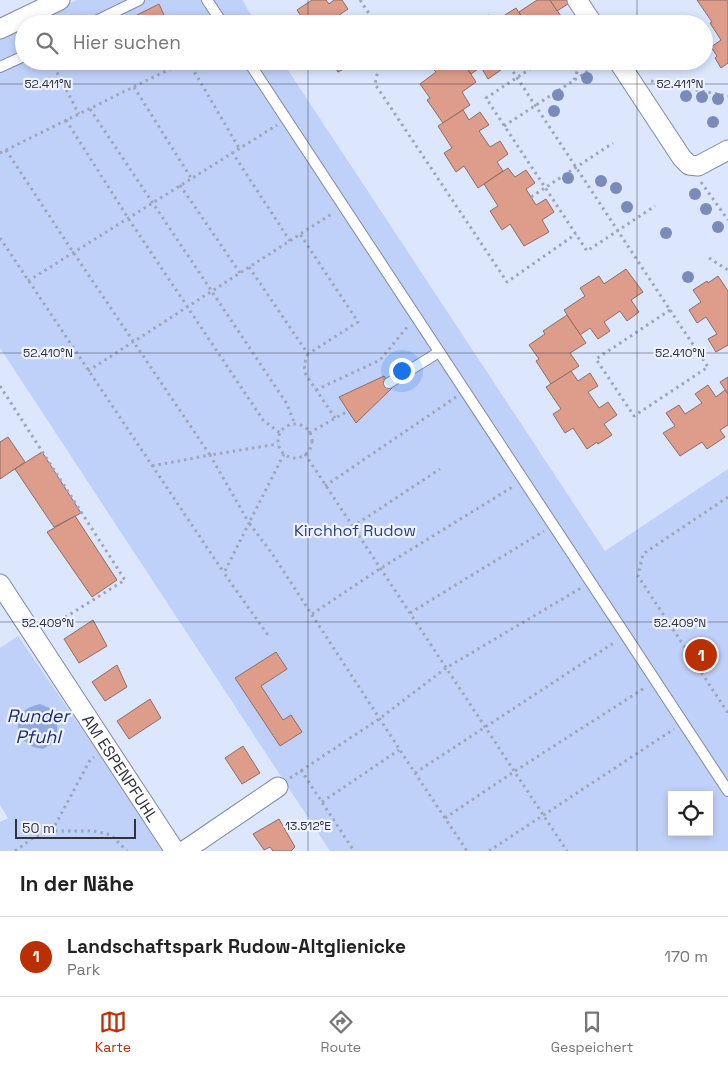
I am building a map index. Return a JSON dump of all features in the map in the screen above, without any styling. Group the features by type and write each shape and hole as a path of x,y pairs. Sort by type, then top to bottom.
{"street":[{"path":"29,15 60,0"},
{"path":"577,0 587,15"},
{"path":"0,29 15,22"},
{"path":"624,70 682,158 689,165 698,166 728,150"},
{"name":"AM ESPENPFUHL","path":"0,584 175,851"},
{"path":"184,851 278,787"}],"lane":[{"path":"108,15 139,0"},
{"path":"207,0 217,15"},
{"path":"0,67 15,60"},
{"path":"254,70 728,791"},
{"path":"388,383 440,352"}],"path":[{"path":"360,0 370,15"},
{"path":"56,70 79,114"},
{"path":"0,152 169,70"},
{"path":"192,70 239,148"},
{"path":"378,70 375,84 507,282 576,234"},
{"path":"511,70 708,367 634,416 596,359 670,310"},
{"path":"528,70 486,98 586,251 655,206"},
{"path":"574,80 578,70"},
{"path":"504,126 589,70"},
{"path":"627,70 728,96"},
{"path":"134,87 191,178"},
{"path":"90,109 287,404 295,424 310,433 312,444 305,454 294,458 284,454 278,444 280,433 284,428 295,424"},
{"path":"28,281 286,119"},
{"path":"66,120 187,308 263,420 280,433"},
{"path":"531,197 613,143"},
{"path":"6,150 210,455 248,523 271,552 467,851"},
{"path":"232,152 290,241"},
{"path":"689,165 728,220"},
{"path":"180,185 240,273"},
{"path":"88,372 343,206"},
{"path":"300,234 358,322 308,354 304,365 306,375 335,418"},
{"path":"0,238 88,372 270,638"},
{"path":"710,258 728,270"},
{"path":"249,267 308,354"},
{"path":"316,390 380,360 416,316"},
{"path":"0,386 125,580 41,632"},
{"path":"326,486 465,391"},
{"path":"310,433 348,411"},
{"path":"152,466 278,444"},
{"path":"224,573 284,454"},
{"path":"305,454 567,851"},
{"path":"352,527 440,469"},
{"path":"312,614 381,568 524,480"},
{"path":"728,497 643,554 638,576 728,713"},
{"path":"410,613 553,525"},
{"path":"354,851 301,770 379,719 446,668 590,582"},
{"path":"415,773 625,635"},
{"path":"445,818 656,681"},
{"path":"489,851 683,723"},
{"path":"52,831 90,760 106,748"},
{"path":"322,802 399,750"},
{"path":"15,851 33,838 52,831 94,831 112,834 127,851"}],"green space":[{"path":"77,0 242,0 251,15 46,15"},
{"name":"Kirchhof Rudow","path":"15,30 15,70 288,70 605,551 728,469 728,851 330,851 0,348 0,38"},
{"path":"18,636 104,761 162,851 0,851 0,822 8,818 0,805 0,648"}],"water":[{"name":"Runder Pfuhl","path":"40,704 52,709 57,725 55,742 43,749 33,747 19,737 18,730 20,715 28,708"}],"building":[{"path":"312,0 326,0 329,4 334,0 342,0 348,9 339,15 300,15 297,10"},
{"path":"537,0 550,0 560,15 521,15 519,12"},
{"path":"550,0 574,0 557,11"},
{"path":"697,0 727,0 728,63 721,68 715,58 717,56 713,50 713,46 721,40 713,28 713,15 707,15"},
{"path":"159,4 164,15 137,15"},
{"path":"516,8 520,15 505,15"},
{"path":"434,70 468,70 476,82 462,92 470,105 443,123 427,100 430,98 420,84 436,72"},
{"path":"468,70 477,70 471,74"},
{"path":"483,70 501,70 488,79"},
{"path":"463,110 469,120 480,112 489,125 479,131 490,147 500,141 508,154 497,162 503,171 478,188 464,166 456,172 444,153 452,148 438,126"},
{"path":"508,168 515,177 526,170 535,183 526,189 536,205 546,199 554,212 542,220 549,232 524,246 510,224 502,230 490,211 498,206 484,184"},
{"path":"626,269 643,292 631,300 639,312 627,321 620,311 604,322 610,331 598,339 590,328 580,335 564,310 585,296 580,288 599,276 604,284"},
{"path":"718,276 728,291 728,345 716,352 708,339 717,334 706,317 697,323 689,310 701,302 693,290"},
{"path":"567,315 586,343 570,353 579,366 551,384 536,361 539,359 529,345 545,334 543,331"},
{"path":"571,371 578,381 590,373 598,386 588,392 599,408 608,402 617,415 604,424 612,435 587,449 573,428 565,433 553,414 561,409 546,387"},
{"path":"384,376 392,388 356,423 339,397"},
{"path":"728,377 728,394 720,382"},
{"path":"708,385 716,397 725,390 728,394 728,425 720,430 725,437 707,449 702,442 680,456 663,433 675,426 666,413 679,405 685,414 702,403 695,394"},
{"path":"8,437 25,462 0,479 0,442"},
{"path":"42,452 81,513 54,527 15,469"},
{"path":"75,516 117,580 92,597 47,532"},
{"path":"93,620 107,646 79,663 64,639"},
{"path":"276,652 287,669 261,686 283,720 291,715 302,732 280,746 235,678"},
{"path":"117,665 127,687 105,701 92,682"},
{"path":"150,699 161,718 129,739 117,721"},
{"path":"243,746 260,773 242,784 225,758"},
{"path":"279,819 295,847 291,851 273,851 270,847 264,850 253,834"}],"place":[{"name":"Landschaftspark Rudow-Altglienicke","path":"701,655"}]}
